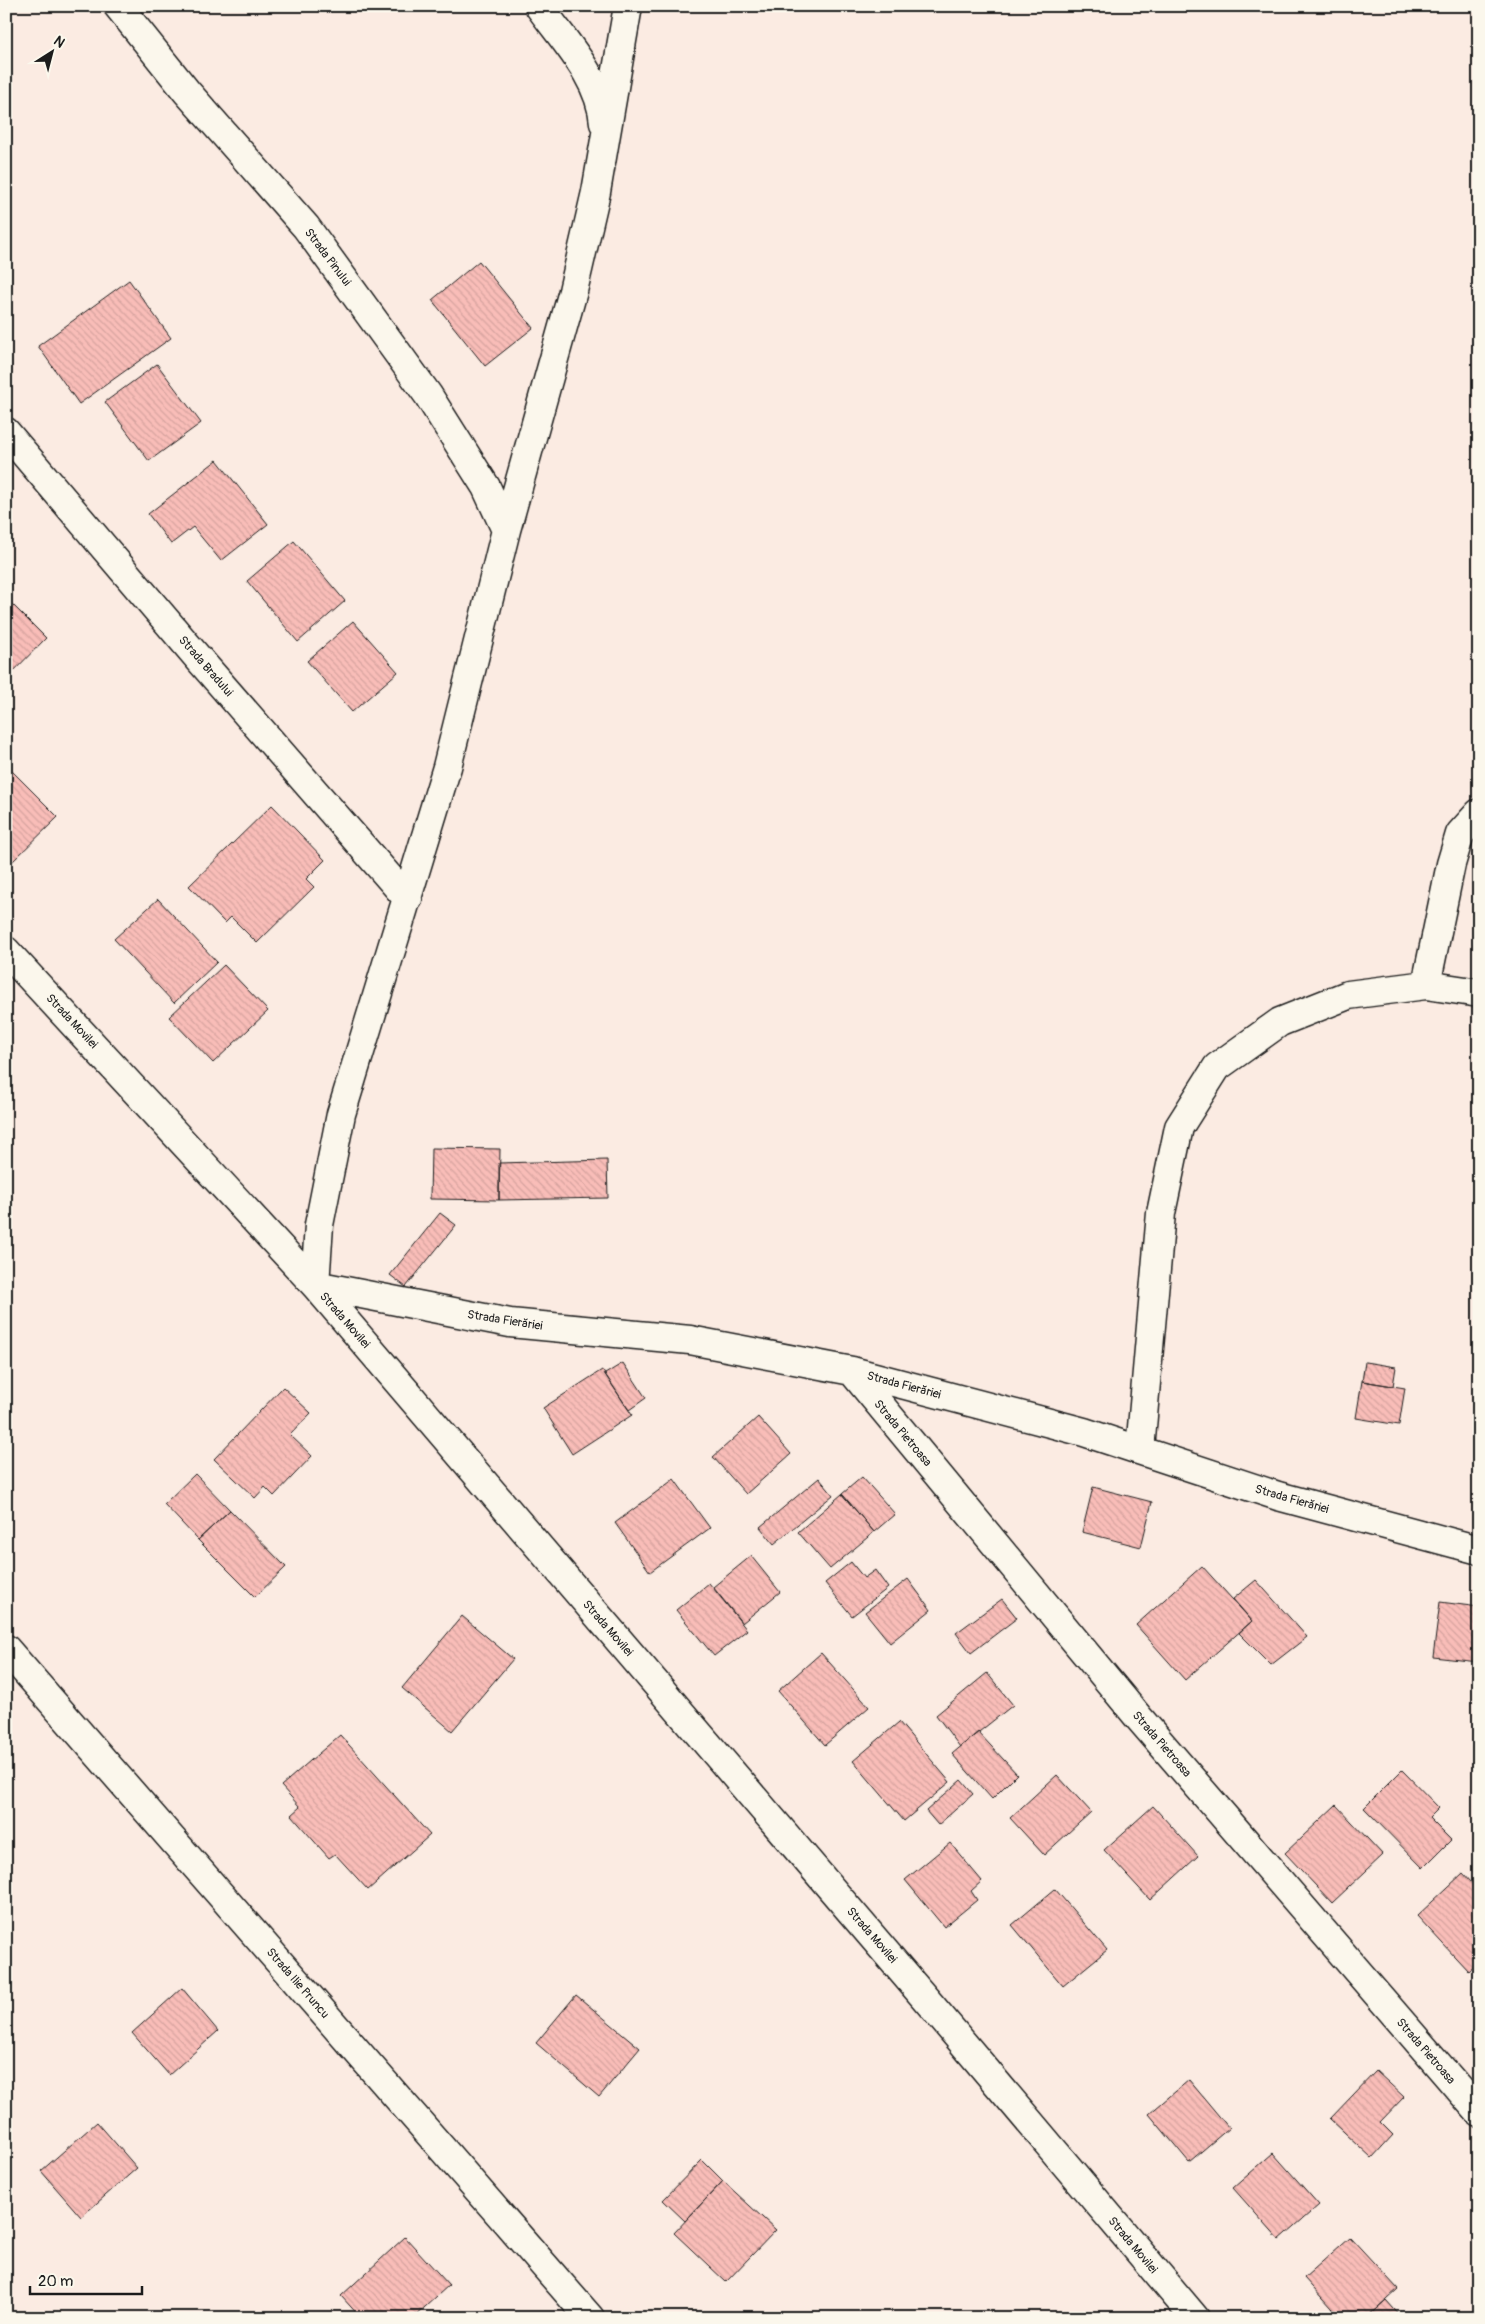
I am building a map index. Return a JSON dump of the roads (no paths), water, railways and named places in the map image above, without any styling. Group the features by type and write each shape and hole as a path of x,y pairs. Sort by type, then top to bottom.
{"street":[{"name":"Strada Pinului","path":"118,6 187,92 312,235 428,395 486,487 506,530"},
{"path":"539,6 587,72 603,107 605,142"},
{"path":"315,1284 319,1225 341,1114 447,766 506,530 573,291 596,192 628,6"},
{"name":"Strada Bradului","path":"6,432 408,899"},
{"path":"1426,985 1451,864 1460,834 1479,813"},
{"name":"Strada Movilei","path":"6,951 315,1284 930,2004 1195,2318"},
{"path":"1140,1450 1160,1213 1179,1128 1217,1067 1280,1022 1348,996 1426,985 1479,993"},
{"name":"Strada Fierăriei","path":"315,1284 510,1323 690,1340 852,1371 1084,1432 1278,1496 1479,1550"},
{"name":"Strada Pietroasa","path":"852,1371 1139,1718 1479,2112"},
{"name":"Strada Ilie Pruncu","path":"6,1649 590,2318"}]}
